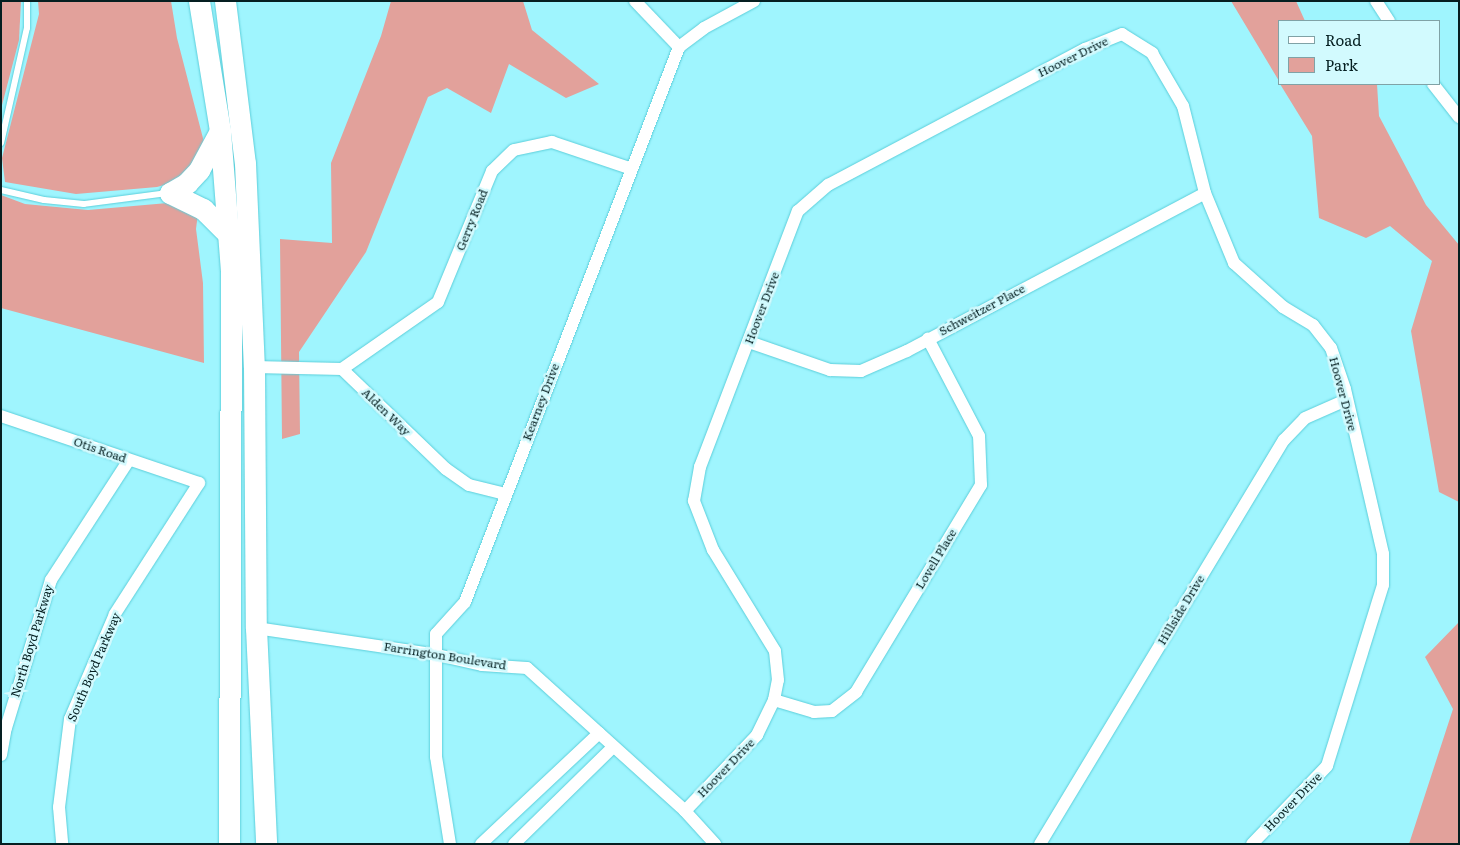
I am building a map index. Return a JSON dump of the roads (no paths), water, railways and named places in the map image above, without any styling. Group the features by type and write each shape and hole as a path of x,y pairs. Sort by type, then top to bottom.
{"highway":[{"path":"170,193 187,183 199,170 219,122 200,60 189,1"},
{"path":"199,1 219,122 230,236 229,844"},
{"path":"225,1 245,163 254,367 256,628 266,844"},
{"path":"170,193 203,209 230,236"}],"street":[{"path":"635,1 679,47 704,28 754,1"},
{"path":"1376,1 1388,20"},
{"name":"Hoover Drive","path":"685,811 757,735 774,700 778,680 775,651 713,550 694,501 700,467 798,211 828,185 1086,49 1122,34 1152,54 1183,106 1205,193 1234,263 1283,307 1313,325 1331,348 1346,400 1383,554 1383,585 1328,766 1252,844"},
{"name":"Kearney Drive","path":"450,844 436,756 433,654 436,634 465,602 679,47"},
{"path":"1434,85 1458,113"},
{"name":"Gerry Road","path":"342,369 438,302 492,170 514,150 552,142 632,169"},
{"name":"Schweitzer Place","path":"749,342 830,370 861,371 928,339 1205,193"},
{"name":"Lovell Place","path":"774,700 814,712 832,711 856,692 981,485 979,436 928,339"},
{"path":"254,367 342,369"},
{"name":"Alden Way","path":"342,369 446,469 469,485 506,494"},
{"name":"Hillside Drive","path":"1040,844 1284,440 1305,418 1346,400"},
{"name":"Otis Road","path":"1,416 199,483"},
{"name":"North Boyd Parkway","path":"1,754 6,728 50,580 129,460"},
{"name":"South Boyd Parkway","path":"62,844 59,807 70,719 115,614 199,483"},
{"name":"Farrington Boulevard","path":"256,628 433,654 482,665 527,668 685,811 715,844"},
{"path":"481,844 599,733"},
{"path":"514,844 613,747"}],"lane":[{"path":"1,144 27,28 27,1"},
{"path":"1,190 44,200 84,204 170,193"}]}
